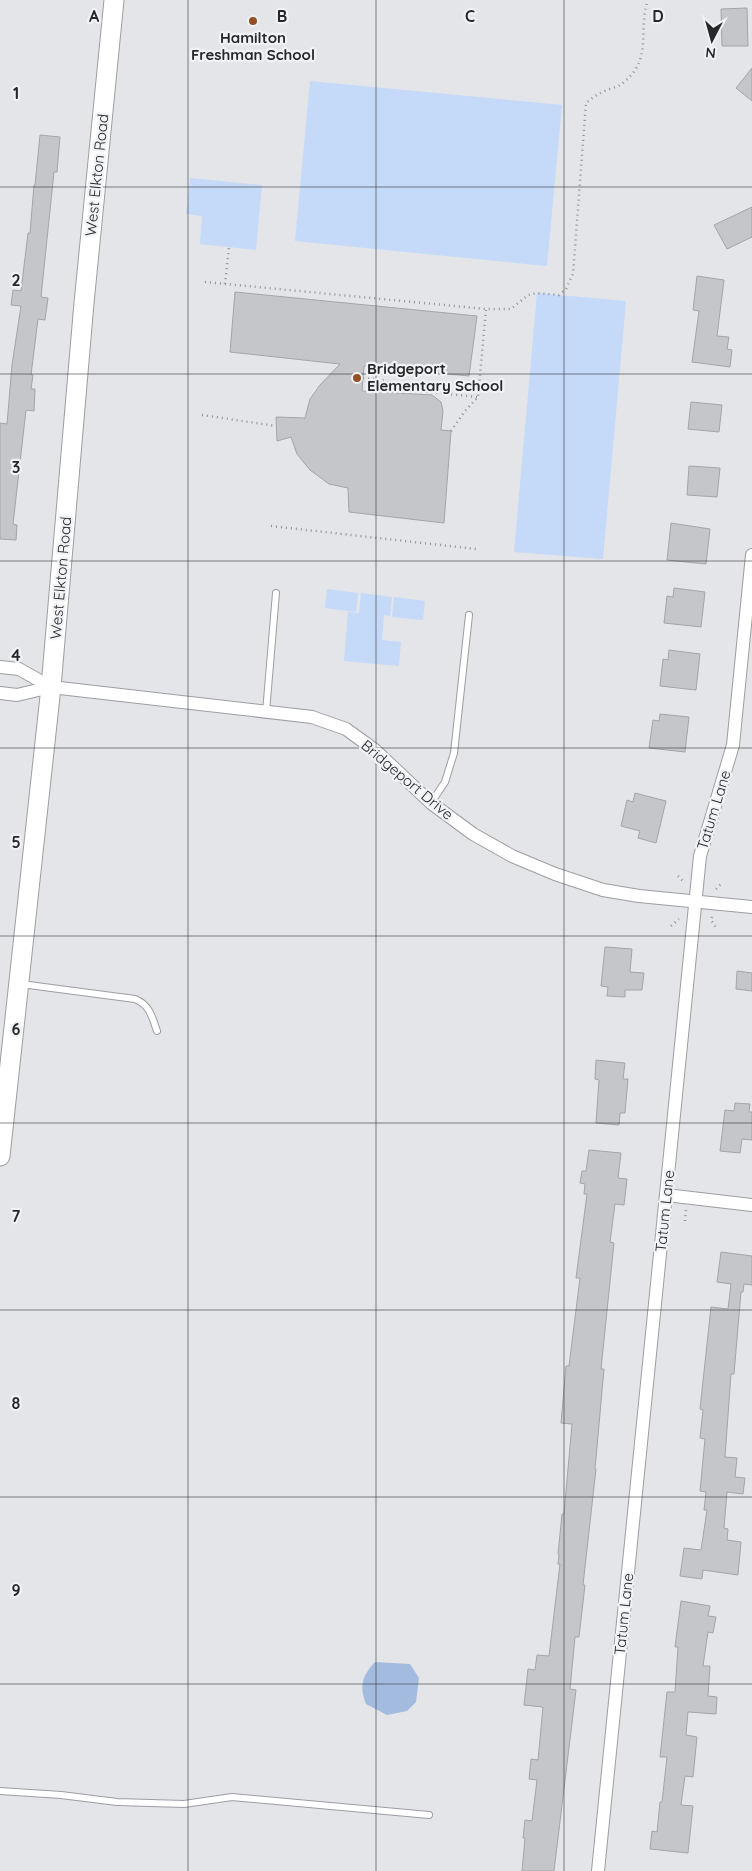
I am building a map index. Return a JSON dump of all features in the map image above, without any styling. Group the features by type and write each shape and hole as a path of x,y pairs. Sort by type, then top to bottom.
{"street":[{"name":"West Elkton Road","path":"0,1156 51,687 85,293 114,0"},
{"name":"Tatum Lane","path":"598,1871 700,856 733,745 752,555"},
{"path":"0,667 19,669 51,687"},
{"path":"0,693 17,695 51,687"},
{"name":"Bridgeport Drive","path":"51,687 312,717 346,729 375,750 431,803 473,834 512,856 555,874 603,890 639,896 752,907"},
{"path":"666,1195 752,1205"}],"lane":[{"path":"266,712 276,592"},
{"path":"431,803 445,782 454,753 469,615"},
{"path":"20,984 135,999 143,1002 149,1008 157,1031"},
{"path":"0,1791 61,1795 117,1802 184,1804 232,1797 429,1815"}],"path":[{"path":"206,282 486,309 511,309 528,295 537,293 559,296 566,289 573,274 586,103 599,94 623,83 640,63 644,45 648,0"},
{"path":"225,284 228,247"},
{"path":"451,431 478,397 486,309"},
{"path":"363,378 381,380 419,391 478,397"},
{"path":"202,415 276,426"},
{"path":"271,526 476,549"},
{"path":"716,888 723,882"},
{"path":"671,926 679,919"},
{"path":"712,920 717,929"}],"shaded area":[{"path":"310,81 562,105 547,266 295,241"},
{"path":"190,178 262,185 256,250 200,244 202,216 186,214"},
{"path":"537,293 626,301 603,559 514,552"},
{"path":"327,589 358,593 356,612 325,608"},
{"path":"361,593 392,597 390,616 384,615 382,640 401,642 399,666 344,661 348,612 359,613"},
{"path":"394,597 425,601 423,620 392,617"},
{"path":"375,1662 410,1664 419,1678 416,1702 407,1711 387,1715 366,1704 362,1686 367,1672"}],"building":[{"path":"747,8 748,46 722,46 721,9"},
{"path":"752,68 752,101 736,88"},
{"path":"40,135 60,137 57,172 54,172 41,297 48,298 45,320 38,319 31,375 33,375 31,389 35,389 34,411 26,410 13,524 17,525 16,540 0,539 0,423 7,424 12,365 21,306 11,305 13,290 21,291 28,233 30,233"},
{"path":"752,207 752,237 727,249 714,225"},
{"path":"697,276 724,280 717,336 729,337 727,349 732,350 730,367 692,362 699,311 693,310"},
{"path":"235,292 477,316 469,376 364,366 362,391 432,395 441,402 443,411 441,430 451,431 444,523 349,512 348,488 329,484 310,470 297,454 291,437 277,441 276,417 305,418 310,399 320,385 340,364 230,352"},
{"path":"691,402 722,405 719,432 688,429"},
{"path":"689,466 720,468 717,497 687,495"},
{"path":"671,523 710,529 706,564 667,560"},
{"path":"674,588 705,592 701,627 664,623 667,596 673,597"},
{"path":"669,650 700,654 696,690 660,686 663,659 668,660"},
{"path":"660,714 689,717 685,752 649,748 653,720 659,721"},
{"path":"635,793 666,801 656,843 638,838 640,831 621,826 627,800 633,802"},
{"path":"605,947 632,949 630,972 644,973 642,990 625,990 625,997 607,996 608,987 601,986"},
{"path":"737,971 752,973 752,991 736,989"},
{"path":"596,1060 625,1063 623,1079 628,1079 625,1113 620,1113 619,1125 596,1123 599,1080 595,1079"},
{"path":"735,1103 750,1104 749,1112 752,1112 752,1140 742,1139 740,1153 720,1151 725,1110 734,1111"},
{"path":"589,1150 621,1153 618,1178 627,1179 624,1205 615,1204 610,1242 614,1243 601,1369 604,1369 596,1469 579,1637 575,1637 570,1689 576,1690 554,1871 522,1871 525,1820 532,1821 537,1780 529,1779 531,1759 538,1760 543,1707 524,1705 528,1669 535,1670 537,1655 549,1656 560,1564 558,1564 558,1554 562,1514 564,1514 572,1424 561,1423 566,1366 569,1366 580,1278 576,1278 587,1194 584,1194 585,1184 580,1183 582,1171 586,1171"},
{"path":"721,1252 752,1256 752,1285 744,1284 743,1292 741,1292 734,1374 731,1374 725,1457 737,1458 735,1477 745,1478 743,1494 727,1492 724,1528 728,1529 727,1540 741,1542 738,1575 703,1570 702,1579 680,1576 684,1548 701,1550 707,1510 704,1510 706,1492 700,1491 705,1439 700,1438 703,1410 700,1409 711,1307 728,1309 731,1284 717,1282"},
{"path":"681,1601 710,1606 708,1616 716,1617 713,1633 708,1632 703,1666 710,1666 708,1696 717,1697 716,1714 688,1712 686,1735 697,1737 693,1777 685,1776 681,1805 693,1806 688,1853 650,1849 652,1831 657,1832 660,1802 662,1802 667,1757 660,1757 667,1692 675,1692 678,1647 675,1647"}],"place":[{"name":"Hamilton Freshman School","path":"253,21"},
{"name":"Bridgeport Elementary School","path":"357,378"}]}
